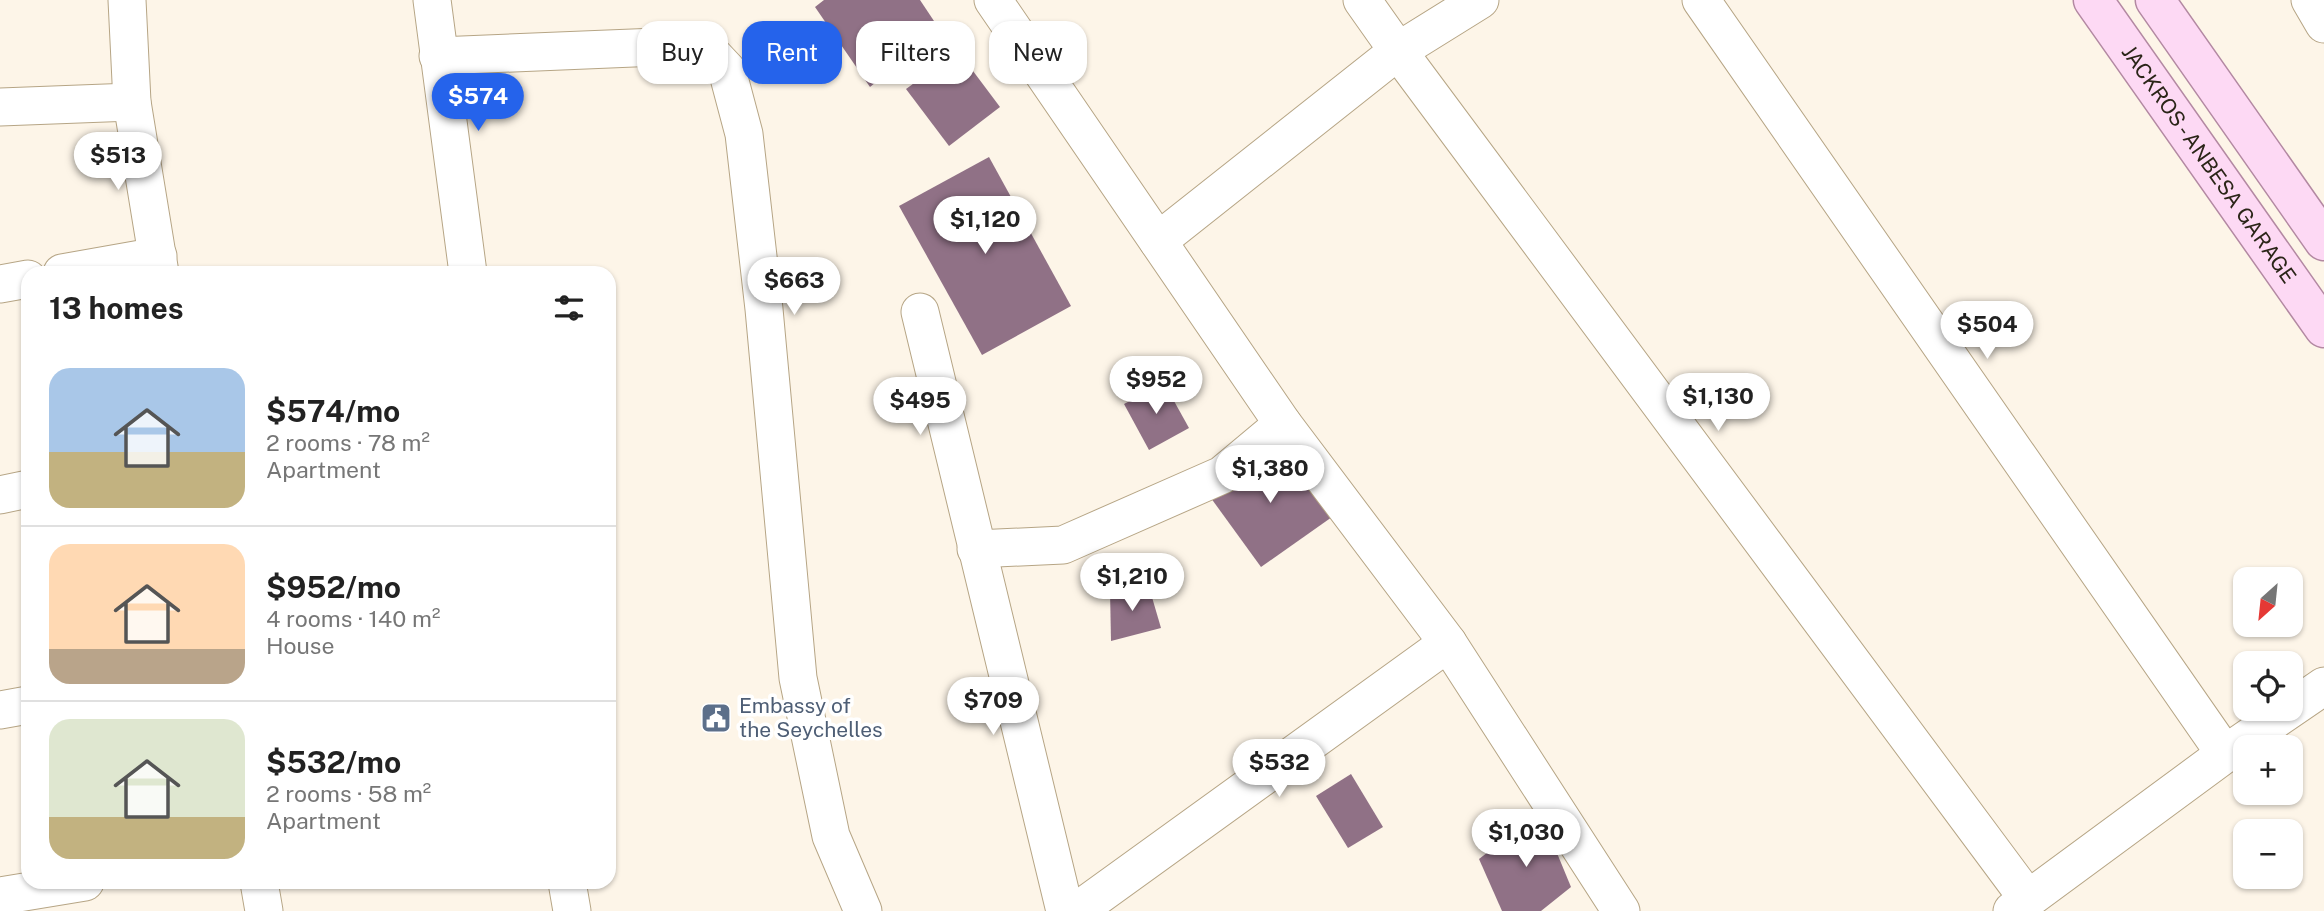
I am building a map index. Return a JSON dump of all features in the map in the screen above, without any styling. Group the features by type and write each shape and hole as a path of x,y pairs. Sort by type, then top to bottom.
{"main road":[{"name":"JACKROS - ANBESA GARAGE","path":"2093,0 2324,328"},
{"path":"2155,0 2324,241"},
{"path":"2206,158 2246,128"}],"street":[{"path":"127,0 132,102 159,264 137,266"},
{"path":"432,0 467,266"},
{"path":"993,0 1283,424 1448,643 1621,911"},
{"path":"1363,0 2020,905 2225,754 2324,686"},
{"path":"1158,241 1398,51 1480,0"},
{"path":"1701,0 2225,754"},
{"path":"2310,0 2324,24"},
{"path":"438,56 682,46 711,53 727,70 744,134 764,309 798,678 831,836 863,911"},
{"path":"0,107 132,102"},
{"path":"0,284 21,280"},
{"path":"920,312 1065,911"},
{"path":"976,549 1063,545 1222,475 1283,424"},
{"path":"0,495 21,490"},
{"path":"1077,911 1448,643"},
{"path":"0,710 21,706"},
{"path":"0,897 45,889"},
{"path":"260,889 264,911"},
{"path":"568,889 572,911"}],"building":[{"path":"824,0 920,0 934,21 856,21 856,67 842,46 842,21 825,21 815,7"},
{"path":"975,74 1000,107 949,146 906,89 913,84 975,84"},
{"path":"989,157 1071,306 982,355 899,206"},
{"path":"1164,383 1189,428 1149,450 1124,404"},
{"path":"1280,444 1332,517 1261,567 1208,494"},
{"path":"1149,587 1161,628 1111,641 1110,590"},
{"path":"1351,774 1383,827 1348,848 1316,796"},
{"path":"1540,812 1571,887 1541,911 1502,911 1479,859"}],"place":[{"name":"Embassy of the Seychelles","path":"716,718"}]}
